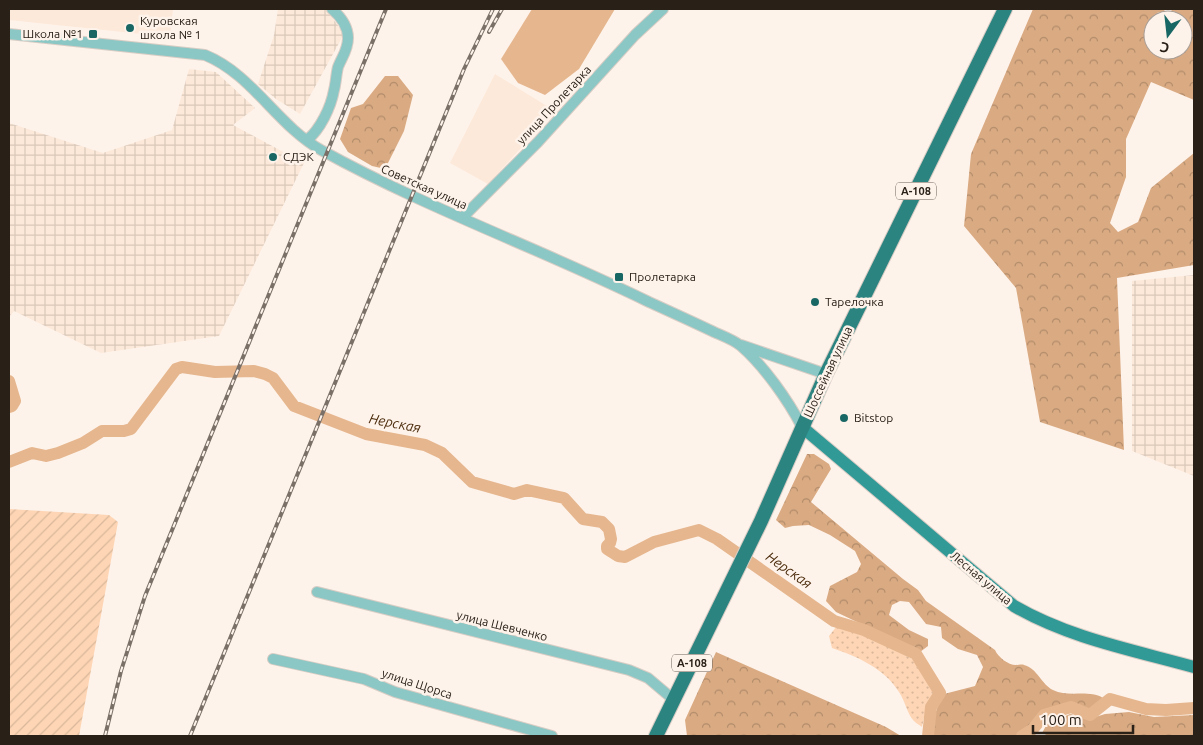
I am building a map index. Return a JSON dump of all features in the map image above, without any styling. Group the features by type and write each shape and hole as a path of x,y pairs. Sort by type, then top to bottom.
{"highway":[{"name":"Шоссейная улица","path":"674,700 729,590 826,374 1005,9"},
{"name":"А-108","path":"656,736 674,700"}],"main road":[{"name":"Лесная улица","path":"802,427 1014,606 1047,623 1084,637 1194,668"}],"street":[{"path":"307,140 320,125 327,111 334,93 339,66 348,45 346,28 332,9"},
{"name":"улица Пролетарка","path":"462,218 538,142 635,35 663,9"},
{"name":"Советская улица","path":"9,34 205,55 218,60 243,80 307,140 385,184 596,276 740,345 769,376 790,404 802,427"},
{"path":"740,345 826,374"},
{"name":"улица Шевченко","path":"316,592 640,673 674,700"},
{"name":"улица Щорса","path":"273,659 364,679 395,692 552,736"}],"shaded area":[{"name":"Куровская школа № 1","path":"9,9 173,9 170,37 9,20"},
{"path":"278,9 326,9 344,34 300,114 276,99 258,84 274,35"},
{"path":"532,9 615,9 579,69 545,95 518,83 501,59"},
{"path":"189,69 216,72 255,108 233,125 304,163 219,336 101,353 14,311 9,317 9,123 103,153 172,130"},
{"path":"495,74 555,111 488,184 450,163"},
{"path":"1194,275 1194,476 1132,451 1132,281"},
{"path":"9,509 109,515 118,522 79,736 9,736"},
{"path":"836,627 885,644 919,665 936,694 927,703 922,727 911,717 899,692 886,676 870,664 832,648 829,636"}],"green space":[{"path":"1033,9 1163,9 1143,10 1143,60 1193,60 1193,10 1172,10 1194,9 1194,100 1151,82 1126,139 1126,177 1110,223 1118,232 1138,222 1151,188 1194,153 1194,265 1117,278 1124,450 1040,422 1016,288 964,226 971,154"},
{"path":"385,76 398,76 413,95 404,131 385,169 372,166 348,152 340,139 351,108 363,104"},
{"path":"807,454 814,454 829,464 831,469 811,502 918,590 926,601 995,650 1007,662 1032,669 1049,688 1059,692 1091,694 1103,698 1095,707 1088,710 1071,703 1043,712 1031,727 1017,735 933,736 935,714 944,694 975,686 983,667 977,655 958,649 942,638 941,627 926,624 909,602 900,601 892,605 889,615 909,630 928,639 928,646 920,652 836,612 826,601 830,586 857,572 861,564 855,551 830,535 809,525 785,528 776,520"},
{"path":"716,652 886,727 901,736 687,736 685,720"},
{"path":"1129,712 1154,717 1194,715 1194,736 1049,736 1042,733 1047,724 1070,714 1089,719 1105,714"}],"waterway":[{"name":"Нерская","path":"9,462 32,453 46,456 58,453 83,443 102,431 124,431 131,429 176,369 182,367 215,372 254,371 265,374 273,378 294,406 366,434 425,445 442,453 472,482 514,494 527,490 564,498 583,519 602,522 609,529 611,539 607,549 618,556 625,557 654,542 699,530 717,539 834,621 864,630 916,654 940,693 931,707 928,736"},
{"name":"Нерская","path":"9,381 15,401 9,407"},
{"name":"Нерская","path":"1022,736 1033,729 1044,715 1071,707 1090,715 1110,699 1146,709 1194,708"}],"railway":[{"path":"105,736 121,671 145,596 386,9"},
{"path":"190,736 464,69 493,9"},
{"path":"489,32 502,9"}],"place":[{"name":"Куровская школа № 1","path":"130,28"},
{"name":"Школа №1","path":"93,34"},
{"name":"СДЭК","path":"273,157"},
{"name":"Пролетарка","path":"619,277"},
{"name":"Тарелочка","path":"815,302"},
{"name":"Bitstop","path":"844,418"}]}
